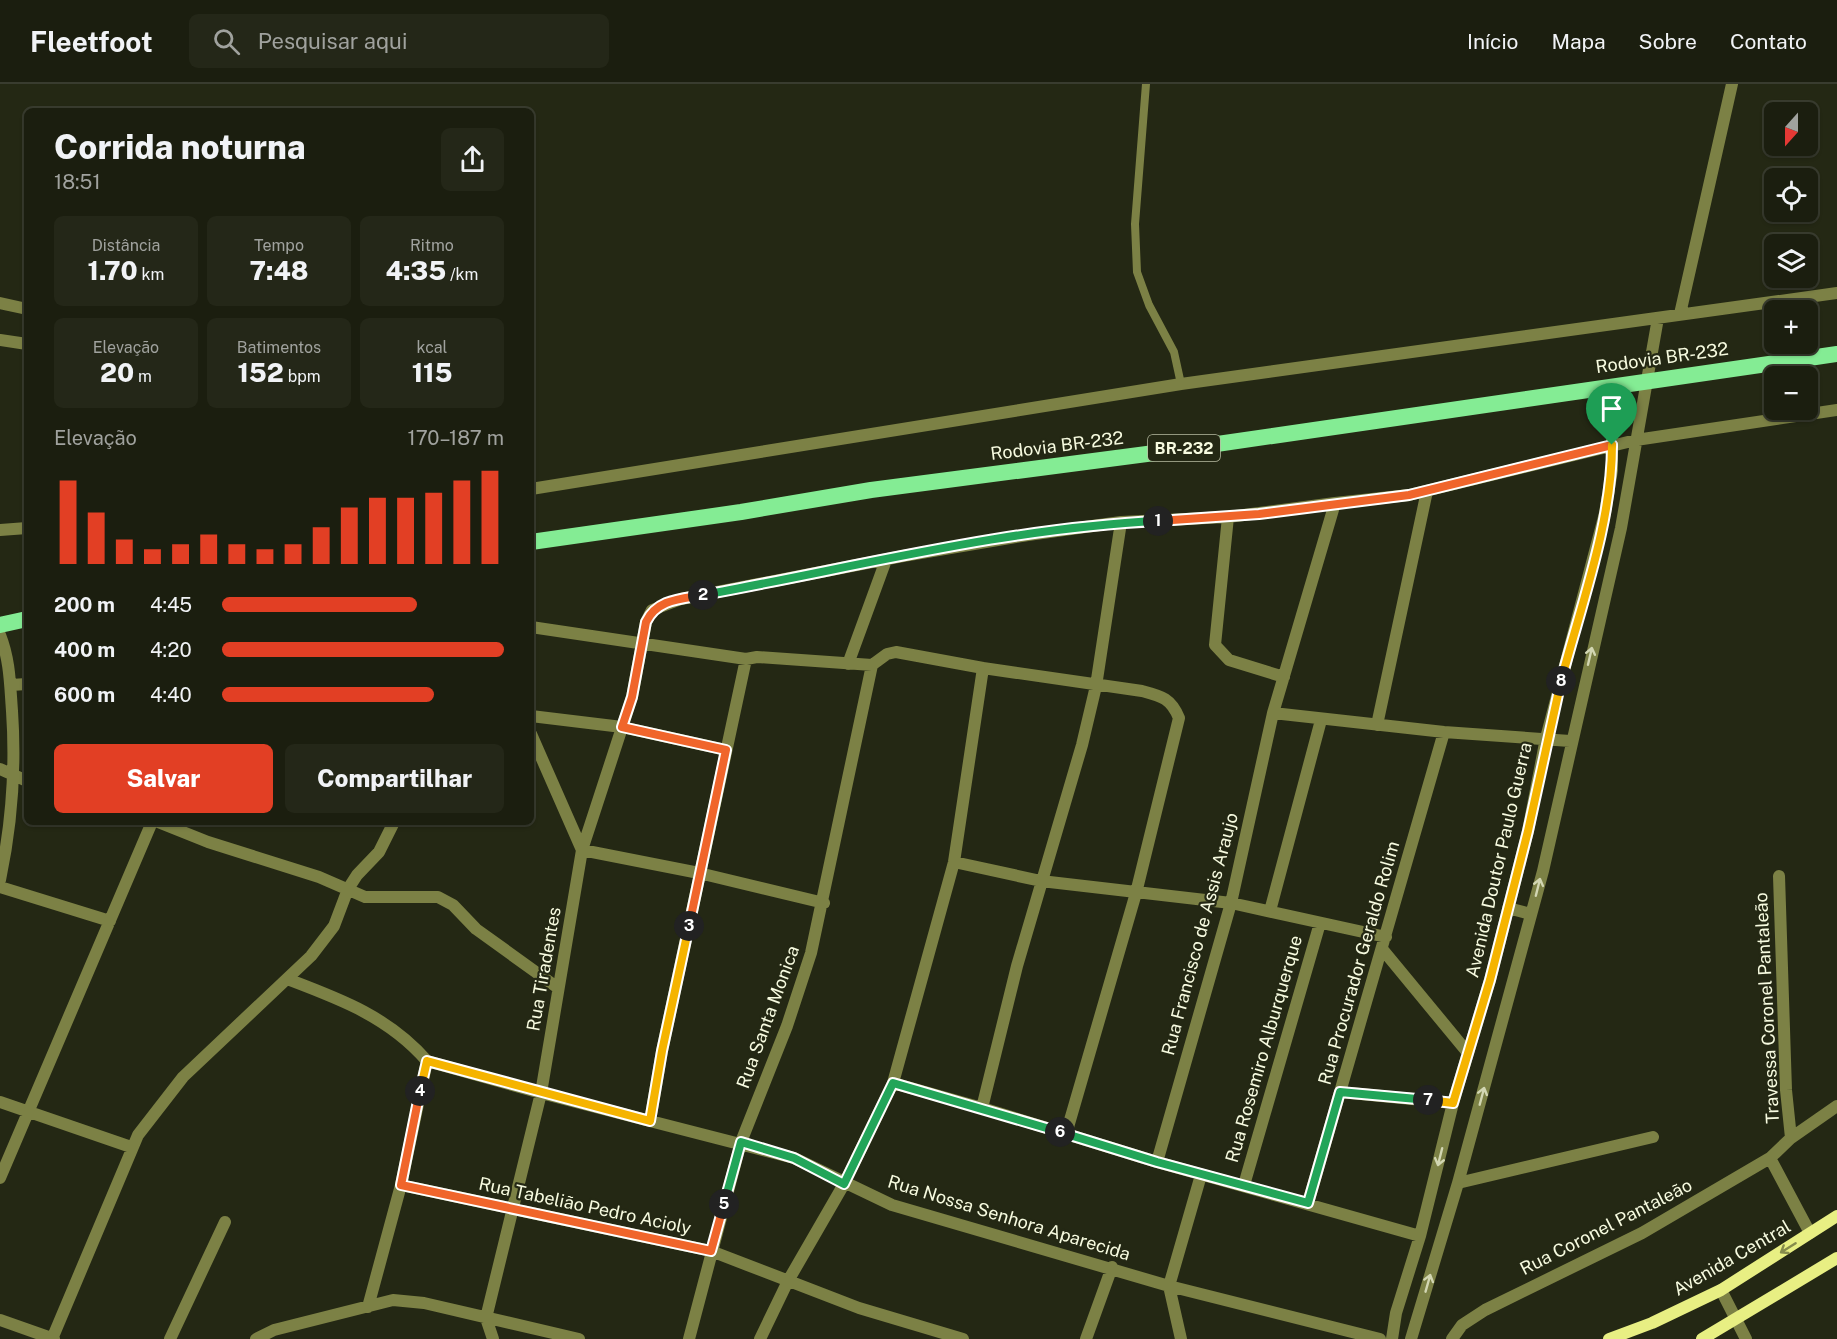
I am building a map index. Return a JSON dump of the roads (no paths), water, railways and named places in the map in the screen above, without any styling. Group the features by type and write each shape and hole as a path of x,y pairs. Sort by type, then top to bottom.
{"highway":[{"name":"Rodovia BR-232","path":"534,542 741,512 871,490 1162,452 1837,354"},
{"path":"0,625 24,620"}],"main road":[{"name":"Avenida Central","path":"1609,1339 1652,1323 1721,1290 1837,1216"},
{"path":"1702,1339 1836,1259"}],"street":[{"path":"1680,315 1732,84"},
{"path":"534,489 1182,384 1837,292"},
{"path":"0,303 24,308"},
{"path":"1411,1339 1458,1183 1531,914 1621,528 1659,318"},
{"path":"0,340 24,344"},
{"name":"Avenida Doutor Paulo Guerra","path":"1392,1339 1396,1313 1420,1236 1453,1103 1509,908 1546,738 1605,513 1612,470 1612,385"},
{"path":"1335,503 1427,491 1636,440 1837,410"},
{"path":"1377,725 1427,491"},
{"name":"Rua Tiradentes","path":"541,1093 582,850 632,697 646,622 652,610 662,604 886,560 1121,522 1228,517 1335,503"},
{"name":"Rua Francisco de Assis Araujo","path":"1157,1162 1231,903 1273,713 1335,503"},
{"path":"1228,517 1215,645 1229,660 1284,677"},
{"path":"982,1107 1041,881 1082,745 1096,686 1121,522"},
{"path":"0,530 24,528"},
{"path":"848,664 886,560"},
{"path":"534,627 746,659 757,657 872,665 887,654 896,652 1096,686 1142,691 1165,697 1173,704 1179,718 1136,893 1066,1134"},
{"path":"0,635 6,650 11,685 6,701 21,779 0,880"},
{"path":"650,1121 662,1051 746,659"},
{"name":"Rua Santa Monica","path":"689,1339 741,1142 788,1026 811,953 824,903 872,665"},
{"path":"760,1339 788,1281 844,1184 893,1083 954,862 983,668"},
{"path":"11,685 24,684"},
{"path":"1273,713 1444,732 1570,741"},
{"path":"534,716 622,727 726,750"},
{"path":"1270,911 1321,720"},
{"name":"Rua Procurador Geraldo Rolim","path":"1308,1203 1444,732"},
{"path":"534,741 582,850 699,873 824,903"},
{"path":"0,769 21,779"},
{"path":"0,1178 151,825"},
{"path":"166,825 208,842 374,898 438,897 453,905 476,929 558,988"},
{"path":"0,1320 53,1339 131,1147 183,1077 310,956 334,926 348,889 357,875 379,852 392,825"},
{"path":"954,862 1041,881 1231,903 1320,922 1384,944 1468,1053"},
{"name":"Travessa Coronel Pantaleão","path":"1779,876 1786,1090 1791,1138"},
{"path":"0,887 110,921"},
{"path":"1509,908 1531,914"},
{"name":"Rua Rosemiro Alburquerque","path":"1244,1185 1320,922"},
{"path":"287,980 373,1014 399,1033 427,1061 401,1185 368,1307"},
{"name":"Rua Nossa Senhora Aparecida","path":"427,1061 541,1093 741,1142 794,1158 844,1184 892,1205 1112,1267 1169,1286 1380,1339"},
{"path":"893,1083 982,1107 1157,1162 1420,1236"},
{"path":"1340,1092 1453,1103"},
{"path":"493,1339 486,1318 541,1093"},
{"path":"0,1102 131,1147"},
{"name":"Rua Coronel Pantaleão","path":"1452,1339 1462,1325 1485,1310 1642,1233 1770,1158 1791,1138 1837,1106"},
{"path":"1458,1183 1653,1137"},
{"path":"1770,1158 1810,1233"},
{"path":"1181,1339 1169,1286 1201,1174"},
{"name":"Rua Tabelião Pedro Acioly","path":"401,1185 711,1251 859,1308 963,1339"},
{"path":"170,1339 225,1222"},
{"path":"1086,1339 1112,1267"},
{"path":"1721,1290 1746,1339"},
{"path":"256,1339 274,1330 393,1300 424,1303 579,1339"}],"lane":[{"path":"1146,84 1135,224 1137,272 1149,305 1174,352 1182,384"}]}
